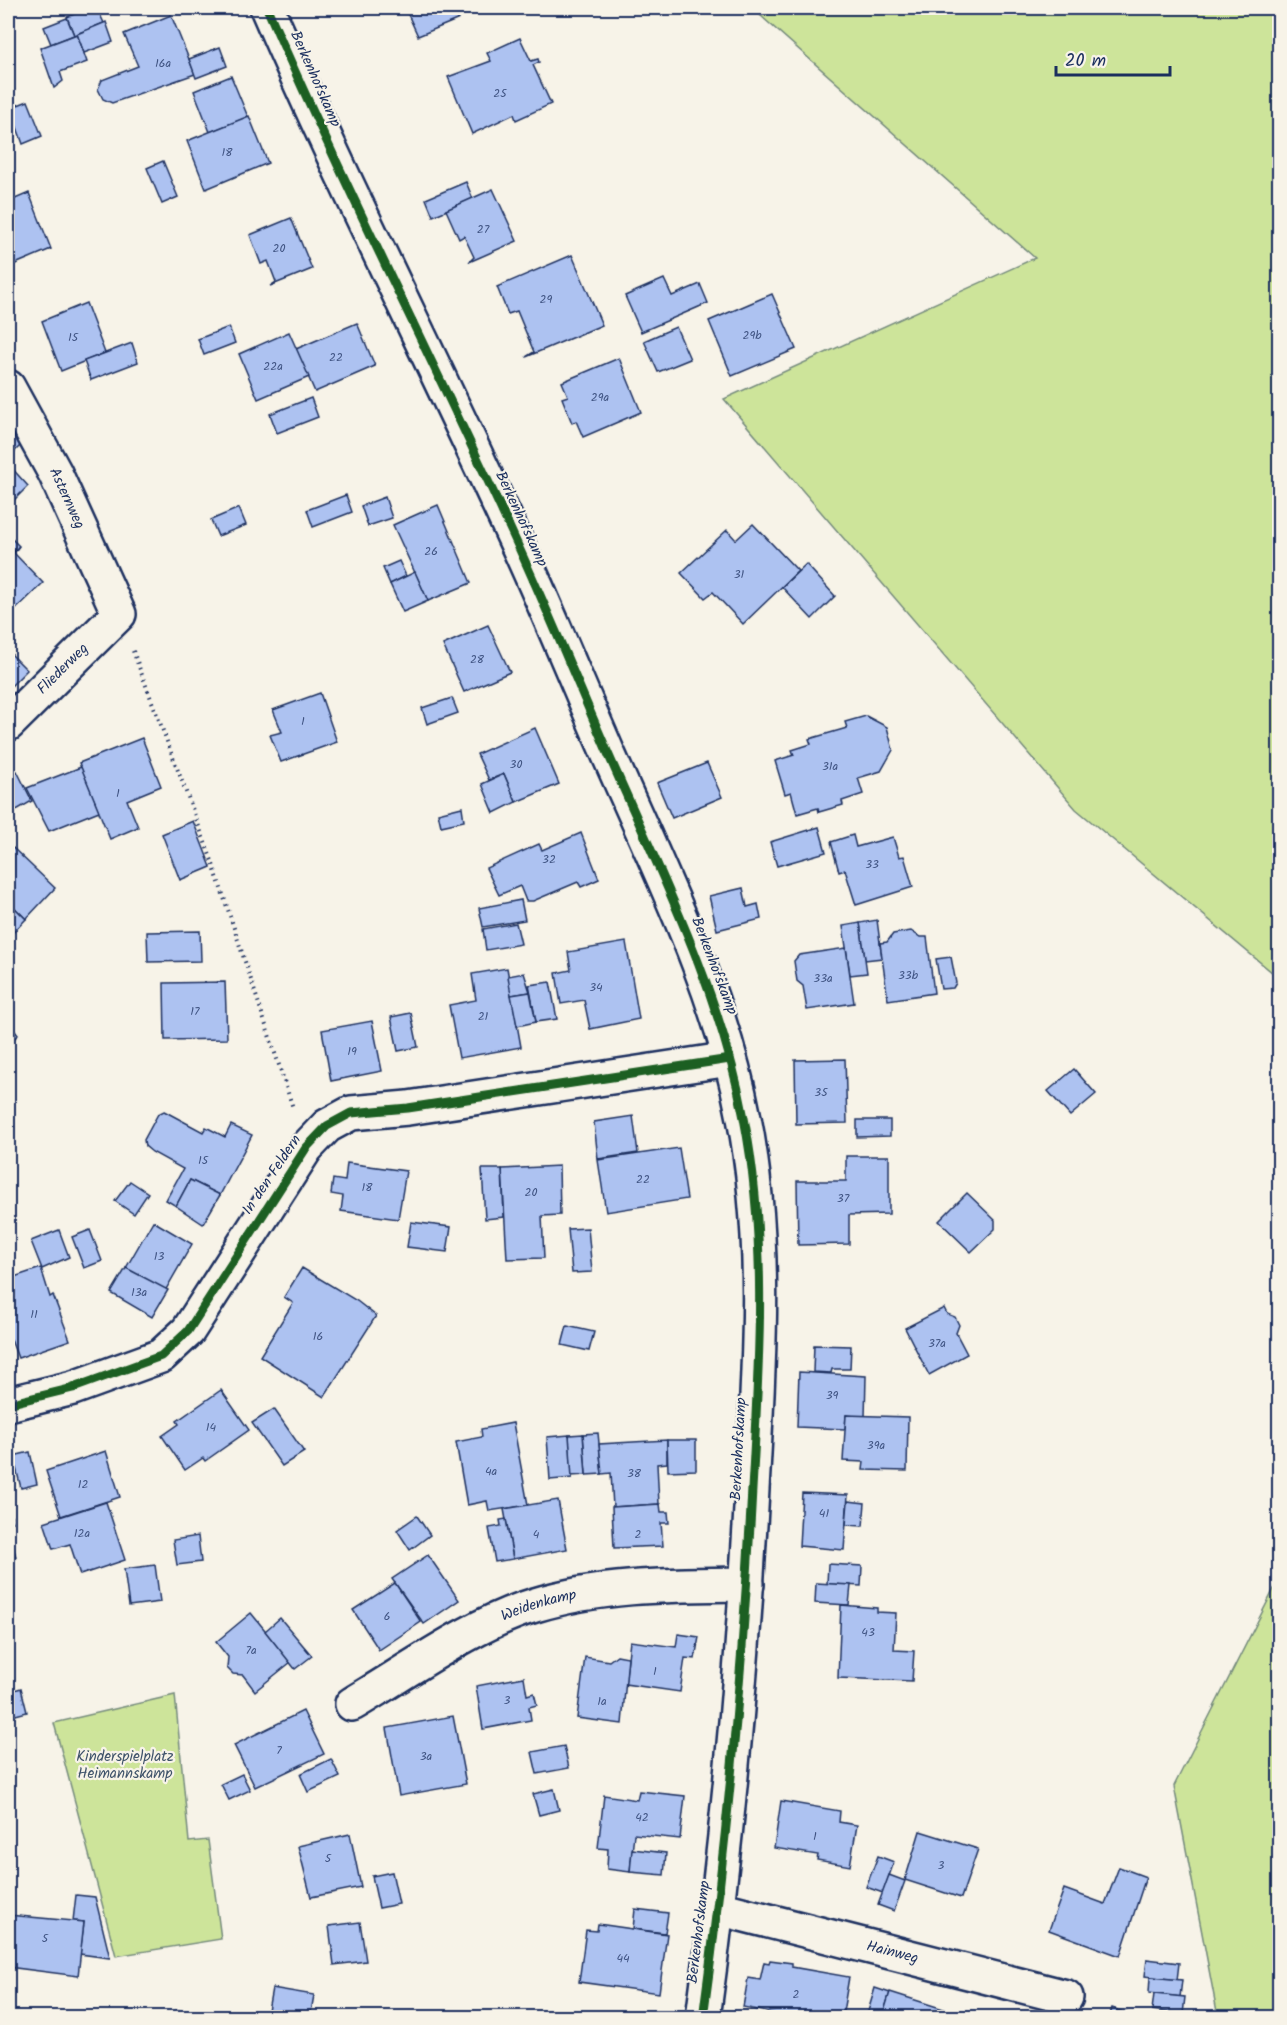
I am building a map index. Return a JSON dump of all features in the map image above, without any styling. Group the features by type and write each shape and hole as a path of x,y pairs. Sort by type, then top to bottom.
{"street":[{"name":"Berkenhofskamp","path":"267,8 305,96 524,559 682,923 718,1017 744,1118 756,1194 760,1264 757,1404 747,1584 718,1908 703,2018"},
{"name":"Asternweg","path":"8,387 55,473 119,614"},
{"name":"Fliederweg","path":"8,724 119,614"},
{"name":"In den Feldern","path":"8,1404 73,1388 161,1356 188,1331 306,1148 327,1126 351,1113 408,1108 730,1059"},
{"name":"Weidenkamp","path":"352,1704 487,1624 534,1605 583,1593 658,1585 747,1584"},
{"name":"Hainweg","path":"718,1908 1066,1997"}],"path":[{"path":"119,614 212,861 306,1148"}],"green space":[{"path":"752,8 1279,8 1279,978 1076,809 724,399 1035,258"},
{"path":"1279,1579 1279,2017 1218,2017 1174,1786"},
{"name":"Kinderspielplatz Heimannskamp","path":"175,1695 189,1842 208,1840 221,1939 116,1956 54,1723"}],"building":[{"path":"90,8 97,8 104,23 74,35 67,17"},
{"path":"405,8 454,8 459,19 418,36"},
{"path":"171,15 195,74 112,103 103,99 98,89 102,80 138,66 124,34"},
{"path":"67,18 74,35 51,44 44,27"},
{"path":"106,22 113,42 84,53 77,34"},
{"path":"77,34 87,62 60,72 63,81 54,88 40,48"},
{"path":"520,38 531,61 538,59 539,62 533,65 551,104 516,120 514,114 472,134 448,77 491,61 487,53"},
{"path":"220,47 227,66 196,78 189,59"},
{"path":"231,76 248,117 210,132 194,91"},
{"path":"28,101 42,136 23,144 10,108"},
{"path":"249,116 268,163 206,189 187,141"},
{"path":"163,161 178,197 162,204 147,168"},
{"path":"466,182 473,199 433,216 426,199"},
{"path":"493,189 517,241 469,262 474,257 464,236 459,239 446,210"},
{"path":"29,193 51,249 8,267 8,202"},
{"path":"291,218 312,269 270,286 276,282 268,261 261,264 250,235"},
{"path":"572,255 602,325 526,357 534,352 517,311 508,314 497,287"},
{"path":"664,279 672,296 700,284 708,303 641,332 625,296"},
{"path":"772,294 796,349 732,376 709,321"},
{"path":"86,303 105,353 61,371 42,321"},
{"path":"357,323 375,366 315,392 296,349"},
{"path":"229,327 235,343 204,355 198,339"},
{"path":"676,327 690,359 658,372 644,341"},
{"path":"289,332 309,377 258,399 239,354"},
{"path":"132,343 138,362 91,380 84,361"},
{"path":"619,358 641,412 583,437 576,421 572,423 562,398 568,396 562,382"},
{"path":"311,398 318,417 277,433 270,414"},
{"path":"12,431 23,443 8,458 8,435"},
{"path":"8,464 28,486 8,506"},
{"path":"346,495 352,512 313,527 307,510"},
{"path":"385,497 392,518 368,526 361,506"},
{"path":"438,505 471,583 428,601 393,525"},
{"path":"239,508 246,525 218,536 211,520"},
{"path":"753,524 798,571 743,624 713,592 705,598 681,573 727,530 736,540"},
{"path":"8,535 19,546 8,558"},
{"path":"19,546 14,553 43,583 8,617 8,558"},
{"path":"399,561 406,576 390,584 383,568"},
{"path":"806,564 835,596 812,619 782,587"},
{"path":"415,572 428,601 403,612 390,584"},
{"path":"488,625 510,672 464,692 443,645"},
{"path":"8,651 27,670 8,689"},
{"path":"320,693 337,742 281,762 270,735 282,732 273,710"},
{"path":"452,698 458,713 427,724 422,708"},
{"path":"866,716 887,727 893,750 881,771 858,778 863,794 842,801 843,805 819,812 818,808 797,814 791,792 785,794 775,761 794,755 792,750 811,744 809,739 847,728 845,722"},
{"path":"535,728 559,784 516,802 504,774 489,780 477,754"},
{"path":"142,738 161,786 127,800 138,827 110,839 79,763"},
{"path":"707,763 722,797 672,818 657,783"},
{"path":"81,767 99,811 49,831 27,788"},
{"path":"17,771 32,801 8,815 8,776"},
{"path":"504,774 516,802 494,813 482,784"},
{"path":"462,807 464,821 441,826 438,813"},
{"path":"193,821 211,867 180,880 162,834"},
{"path":"819,827 826,852 777,866 770,842"},
{"path":"581,833 599,879 581,887 578,882 533,901 526,901 520,886 499,895 486,868 539,844 542,850"},
{"path":"853,835 856,847 893,837 899,857 904,856 913,887 856,905 845,870 839,872 831,842"},
{"path":"13,848 55,888 26,919 8,901 8,853"},
{"path":"743,888 747,907 758,904 761,919 717,930 709,896"},
{"path":"521,900 525,920 483,927 479,908"},
{"path":"8,901 26,919 8,938"},
{"path":"877,920 882,958 865,960 860,923"},
{"path":"516,923 521,944 486,950 483,929"},
{"path":"860,923 867,973 850,975 843,926"},
{"path":"200,931 201,961 148,962 147,932"},
{"path":"911,931 920,937 927,937 934,993 888,1000 880,943 887,942 893,934"},
{"path":"626,942 639,1019 590,1029 584,1000 561,1004 556,973 571,970 568,952"},
{"path":"846,948 854,1003 807,1010 803,986 797,981 794,961 799,955"},
{"path":"951,957 956,983 953,988 941,989 936,959"},
{"path":"507,968 521,1047 459,1058 449,1005 476,1000 472,974"},
{"path":"524,973 530,992 511,995 508,976"},
{"path":"225,982 227,1039 165,1040 164,983"},
{"path":"550,982 557,1019 536,1022 529,985"},
{"path":"530,992 536,1022 517,1026 511,995"},
{"path":"411,1013 418,1047 398,1051 391,1017"},
{"path":"372,1021 382,1071 331,1081 322,1030"},
{"path":"8,1022 18,1035 8,1044"},
{"path":"845,1059 847,1123 796,1124 795,1060"},
{"path":"1074,1069 1096,1094 1070,1116 1048,1091"},
{"path":"164,1111 203,1132 206,1127 225,1137 231,1125 252,1135 220,1195 190,1180 176,1206 166,1200 183,1169 152,1152 145,1146 144,1140 158,1114"},
{"path":"633,1116 638,1153 598,1159 594,1122"},
{"path":"857,1120 890,1120 890,1136 857,1137"},
{"path":"679,1148 687,1199 606,1212 598,1160"},
{"path":"846,1156 889,1156 889,1214 849,1215 849,1244 798,1245 797,1181 846,1181"},
{"path":"347,1163 406,1171 398,1219 341,1211 343,1196 331,1194 333,1179 345,1181"},
{"path":"559,1166 560,1215 542,1216 544,1258 507,1259 502,1169"},
{"path":"482,1169 502,1169 504,1217 485,1219"},
{"path":"190,1180 220,1195 203,1224 176,1206"},
{"path":"130,1181 148,1193 134,1214 115,1201"},
{"path":"967,1193 995,1220 995,1229 971,1252 939,1221"},
{"path":"153,1221 192,1244 165,1291 126,1268"},
{"path":"411,1222 451,1227 447,1252 407,1247"},
{"path":"588,1228 592,1272 572,1273 568,1229"},
{"path":"59,1230 69,1257 42,1269 31,1241"},
{"path":"90,1230 102,1261 84,1268 72,1237"},
{"path":"41,1268 50,1297 53,1295 70,1340 18,1358 8,1332 8,1279"},
{"path":"126,1268 168,1290 152,1317 111,1293"},
{"path":"302,1268 357,1301 376,1316 324,1397 260,1356 293,1303 284,1297"},
{"path":"944,1308 947,1314 955,1317 959,1325 956,1333 967,1354 929,1375 905,1328"},
{"path":"567,1326 594,1332 589,1351 562,1345"},
{"path":"814,1345 851,1346 850,1369 832,1369 831,1373 813,1372"},
{"path":"799,1372 866,1376 865,1417 846,1415 845,1429 797,1427"},
{"path":"221,1390 249,1430 205,1461 203,1458 185,1470 162,1436 179,1424 177,1421"},
{"path":"274,1409 304,1452 282,1466 252,1423"},
{"path":"846,1415 908,1417 907,1471 863,1470 864,1462 843,1461"},
{"path":"513,1423 528,1505 489,1511 487,1501 467,1505 456,1442 482,1437 481,1429"},
{"path":"598,1433 602,1474 586,1475 583,1434"},
{"path":"583,1434 586,1475 571,1476 569,1435"},
{"path":"569,1435 572,1478 550,1480 547,1437"},
{"path":"667,1440 667,1463 657,1464 659,1504 613,1507 611,1473 602,1474 599,1444"},
{"path":"667,1440 696,1440 696,1470 668,1471"},
{"path":"106,1451 120,1497 61,1516 46,1471"},
{"path":"30,1452 37,1484 21,1488 13,1456"},
{"path":"802,1493 848,1495 844,1550 799,1546"},
{"path":"558,1500 567,1549 513,1559 504,1509"},
{"path":"8,1501 13,1522 8,1524"},
{"path":"848,1501 865,1503 863,1526 846,1525"},
{"path":"106,1502 125,1560 80,1575 70,1544 53,1549 44,1522"},
{"path":"660,1504 661,1512 668,1512 669,1523 661,1523 663,1546 614,1548 612,1507"},
{"path":"417,1516 430,1535 410,1550 397,1530"},
{"path":"506,1519 513,1559 495,1562 489,1528 501,1526 500,1520"},
{"path":"8,1527 16,1557 8,1559"},
{"path":"198,1536 201,1562 177,1565 173,1540"},
{"path":"428,1555 459,1600 424,1624 392,1579"},
{"path":"828,1564 862,1566 861,1586 827,1584"},
{"path":"155,1565 160,1602 129,1606 124,1569"},
{"path":"395,1583 421,1622 379,1650 353,1610"},
{"path":"816,1583 851,1585 849,1605 815,1603"},
{"path":"841,1605 877,1608 877,1612 896,1613 894,1650 914,1651 912,1681 838,1678"},
{"path":"251,1613 291,1662 255,1691 243,1675 233,1674 227,1668 228,1657 216,1642"},
{"path":"280,1618 312,1656 295,1669 265,1631"},
{"path":"678,1634 699,1637 695,1659 685,1658 680,1692 625,1684 630,1641 676,1647"},
{"path":"617,1655 628,1657 622,1724 577,1718 585,1657 609,1661"},
{"path":"524,1677 527,1695 534,1693 537,1705 529,1707 531,1720 483,1729 476,1686"},
{"path":"21,1688 27,1712 8,1717 8,1692"},
{"path":"303,1711 324,1754 255,1787 234,1745"},
{"path":"453,1716 466,1784 399,1796 387,1728"},
{"path":"564,1746 569,1768 537,1774 532,1752"},
{"path":"331,1759 340,1777 308,1792 300,1774"},
{"path":"242,1774 250,1790 229,1800 221,1784"},
{"path":"554,1789 559,1810 539,1815 533,1794"},
{"path":"639,1791 685,1796 680,1839 634,1834 630,1872 607,1869 608,1849 598,1848 604,1795 637,1800"},
{"path":"781,1801 840,1811 839,1822 857,1825 850,1866 817,1860 818,1855 774,1848"},
{"path":"920,1831 978,1849 961,1898 905,1880"},
{"path":"350,1834 361,1887 311,1897 298,1846"},
{"path":"632,1849 666,1853 664,1875 630,1872"},
{"path":"878,1856 894,1862 883,1893 866,1887"},
{"path":"1119,1867 1146,1877 1120,1956 1049,1930 1064,1889 1105,1904"},
{"path":"392,1872 399,1904 379,1908 372,1876"},
{"path":"889,1875 905,1881 894,1911 878,1905"},
{"path":"76,1895 95,1897 110,1958 80,1954 84,1922 73,1921"},
{"path":"635,1909 668,1913 665,1933 633,1929"},
{"path":"8,1915 84,1922 78,1976 8,1967"},
{"path":"360,1922 366,1961 334,1965 329,1926"},
{"path":"598,1924 667,1934 659,1993 579,1982 586,1930 597,1931"},
{"path":"1147,1959 1179,1963 1177,1980 1145,1976"},
{"path":"770,1960 792,1963 792,1967 849,1977 842,2018 796,2018 743,2007 748,1978 760,1980 764,1962 769,1963"},
{"path":"1150,1977 1182,1980 1180,1997 1149,1993"},
{"path":"272,1988 314,1995 310,2018 263,2018 267,2016"},
{"path":"875,1988 890,1993 882,2018 866,2018"},
{"path":"890,1992 953,2012 952,2018 882,2018"},
{"path":"1154,1994 1185,1997 1183,2014 1152,2010"},
{"path":"1112,2008 1138,2017 1109,2018"},
{"path":"177,2010 202,2014 201,2018 176,2018"}],"cycle path":[{"path":"267,8 296,75 526,564 667,886 720,1023 744,1118 752,1164 759,1257 757,1396 744,1621 733,1754 720,1886 703,2018"},
{"path":"8,1404 73,1388 161,1356 188,1331 306,1148 327,1126 351,1113 408,1108 730,1059"}]}
